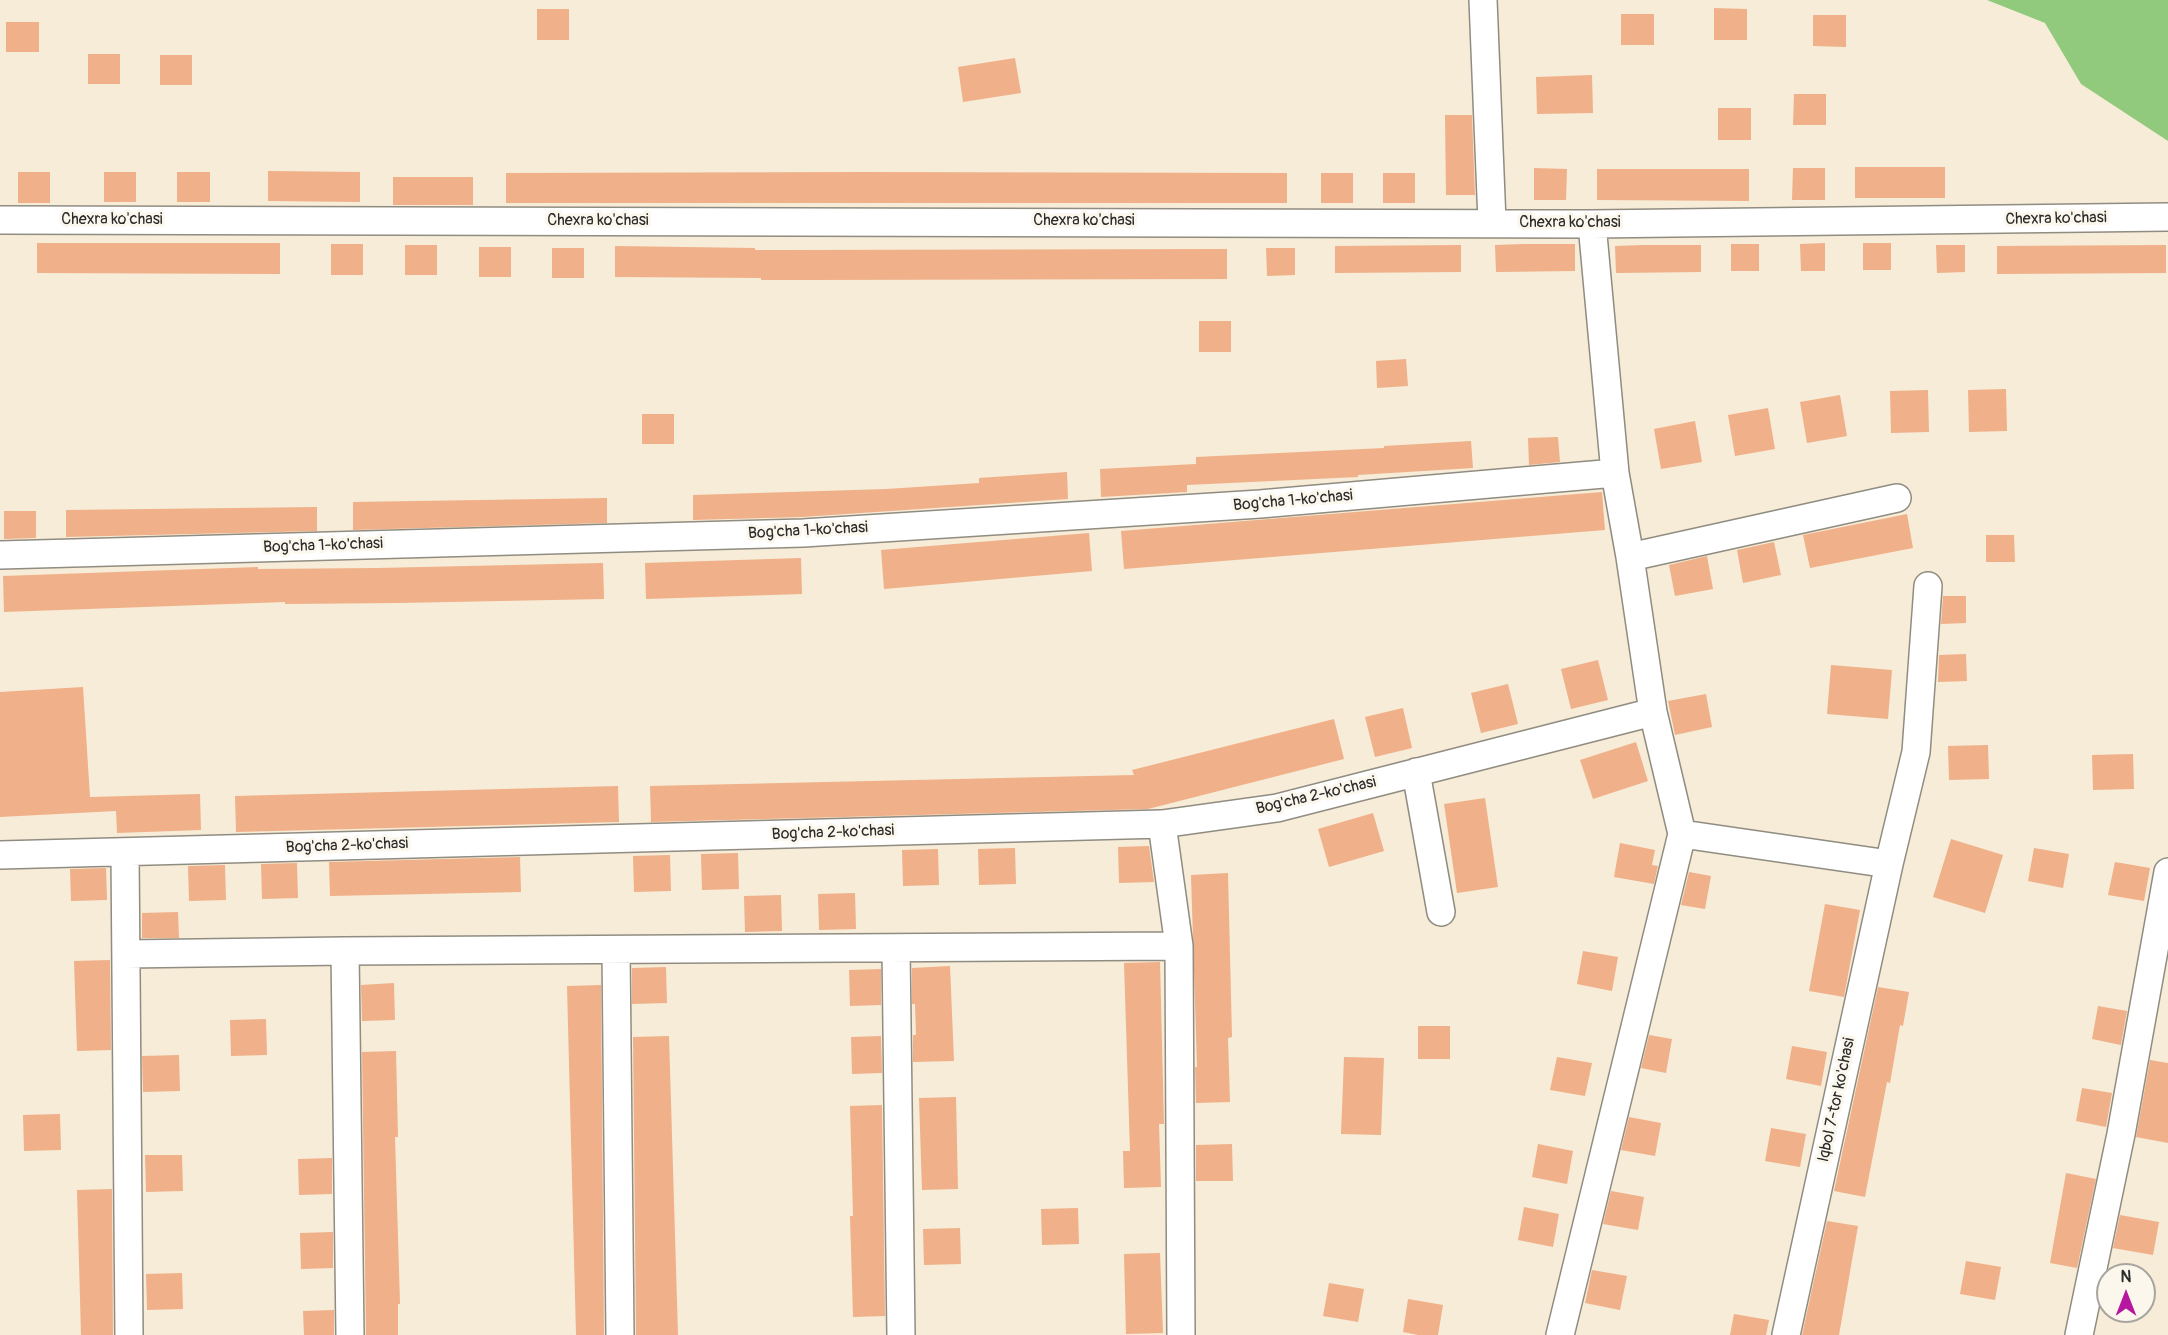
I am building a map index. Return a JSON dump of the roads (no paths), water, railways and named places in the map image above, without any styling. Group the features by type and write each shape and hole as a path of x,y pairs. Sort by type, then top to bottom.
{"street":[{"path":"1483,0 1492,222"},
{"name":"Chexra ko'chasi","path":"0,220 1592,224 2168,218"},
{"path":"1560,1335 1682,834 1653,712 1615,473 1592,224"},
{"name":"Bog'cha 1-ko'chasi","path":"0,555 803,533 1260,504 1615,473"},
{"path":"1630,557 1897,498"},
{"name":"Iqbol 7-tor ko'chasi","path":"1786,1335 1889,864 1916,752 1928,586"},
{"name":"Bog'cha 2-ko'chasi","path":"0,855 1162,824 1277,808 1653,712"},
{"path":"1416,772 1440,912"},
{"path":"1162,824 1179,946 1181,1335"},
{"path":"1682,834 1889,864"},
{"path":"125,852 129,1335"},
{"path":"2079,1335 2121,1134 2168,872"},
{"path":"126,954 1179,946"},
{"path":"896,949 901,1335"},
{"path":"616,950 620,1335"},
{"path":"345,951 350,1335"}]}
